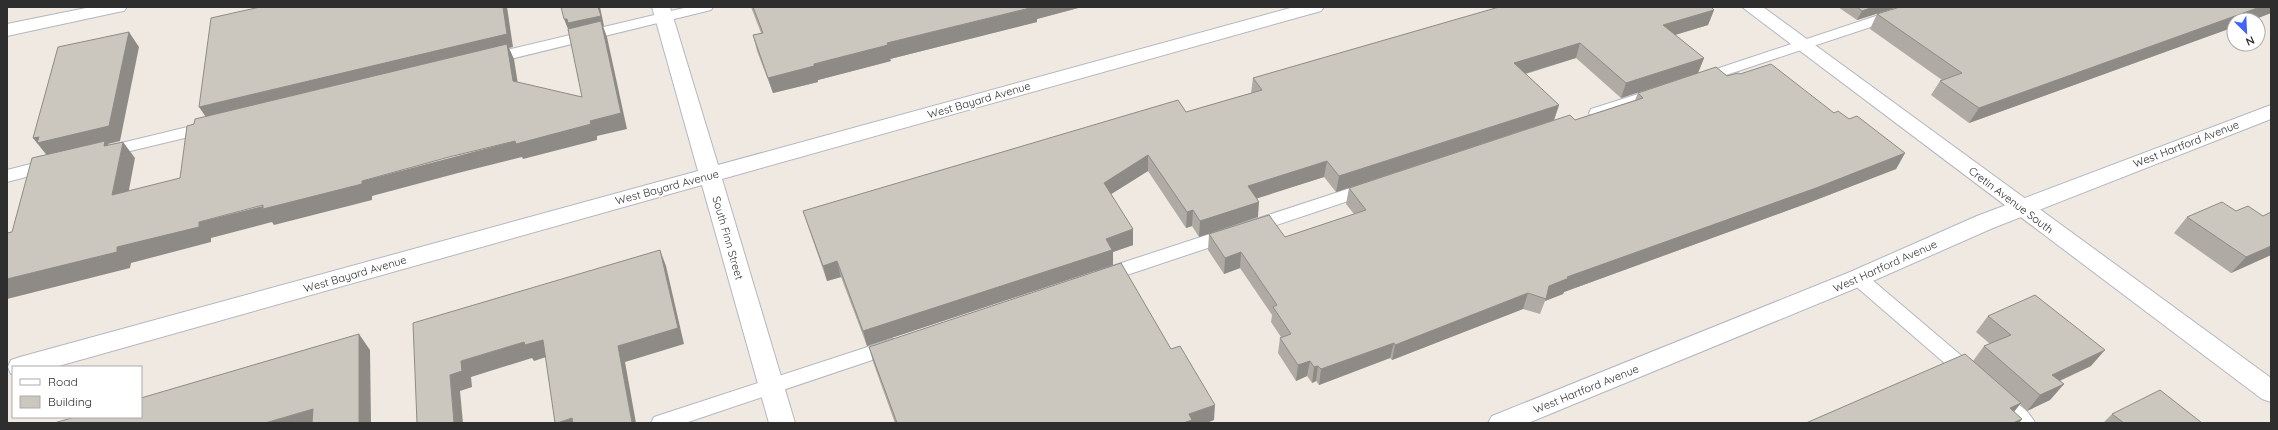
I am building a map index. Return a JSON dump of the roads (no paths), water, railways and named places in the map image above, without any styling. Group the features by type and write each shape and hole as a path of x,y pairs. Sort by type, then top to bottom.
{"street":[{"path":"7,30 118,7"},
{"name":"West Bayard Avenue","path":"24,366 1315,7"},
{"name":"Cretin Avenue South","path":"1751,7 2271,392"},
{"name":"South Finn Street","path":"662,12 782,423"},
{"name":"West Hartford Avenue","path":"1501,423 1858,278 2021,207 2271,112"}],"lane":[{"path":"478,62 662,12 706,7"},
{"path":"1579,119 1917,7"},
{"path":"92,155 223,123"},
{"path":"7,176 61,163"},
{"path":"1087,282 1382,184"},
{"path":"1858,278 1907,318 2025,423"},
{"path":"661,423 905,342"}]}
